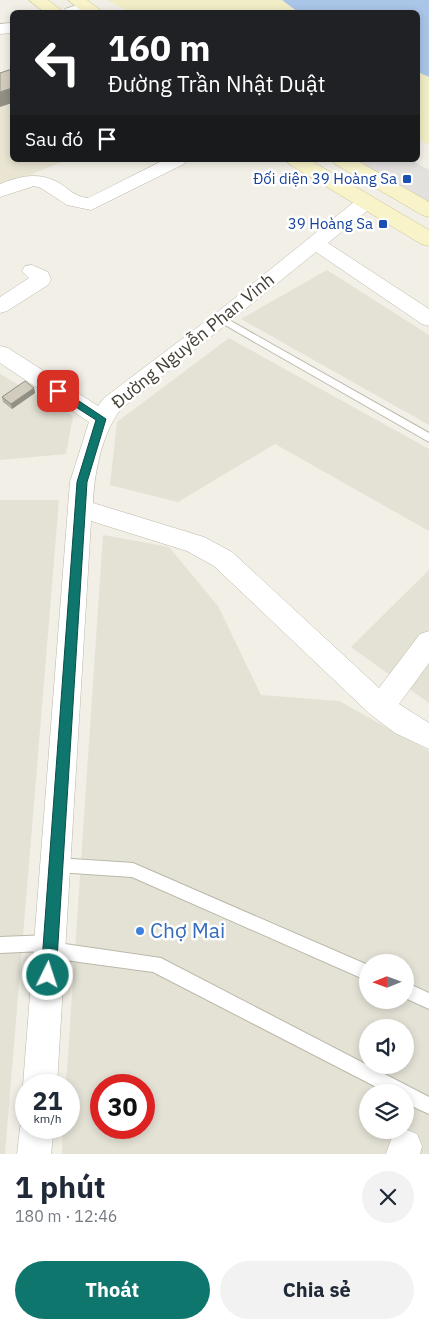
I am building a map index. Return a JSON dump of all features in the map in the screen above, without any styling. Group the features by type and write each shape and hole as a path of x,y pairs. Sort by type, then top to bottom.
{"main road":[{"path":"37,0 52,10"},
{"path":"299,162 429,239"},
{"path":"345,162 429,211"},
{"path":"366,202 387,187"}],"street":[{"path":"0,191 28,180 42,181 75,203 91,204 174,162"},
{"name":"Đường Nguyễn Phan Vinh","path":"41,1074 57,865 82,482 101,419 112,404 222,319 366,202"},
{"path":"314,244 367,276 429,319"},
{"path":"0,306 41,280 41,277 32,271"},
{"path":"0,353 101,419"},
{"path":"80,508 195,544 223,559 381,707 429,738"},
{"path":"381,707 429,642"},
{"path":"34,1154 35,1139"}],"lane":[{"path":"222,319 429,438"},
{"path":"57,865 133,870 359,969"},
{"path":"0,945 51,947 155,964 387,1084"},
{"path":"414,994 429,1001"},
{"path":"414,1098 429,1106"}],"shaded area":[{"path":"10,80 10,162 62,162 0,187 0,83"},
{"path":"352,162 415,162 429,170 429,206"},
{"path":"327,270 429,335 429,425 241,319"},
{"path":"229,338 429,449 429,531 275,444 178,502 110,485 117,422"},
{"path":"0,374 73,416 66,454 0,460"},
{"path":"0,500 59,500 5,1154 0,1154"},
{"path":"103,535 169,547 218,606 261,695 339,701 429,751 429,1154 62,1154 63,1139 80,1139 80,1074 67,1074"},
{"path":"429,570 429,703 351,647"}],"sand":[{"path":"107,0 282,0 295,10 126,10"},
{"path":"420,73 429,77 429,145 420,140"}],"water":[{"path":"282,0 429,0 429,77 420,73 420,10 295,10"}],"building":[{"path":"10,70 10,89 0,92 0,73"},
{"path":"25,381 34,388 11,404 2,397"}],"place":[{"name":"Đối diện 39 Hoàng Sa","path":"407,179"},
{"name":"39 Hoàng Sa","path":"383,224"},
{"name":"Chợ Mai","path":"140,931"}],"route":[{"path":"48,975 59,838 82,482 101,419 58,391"}]}
